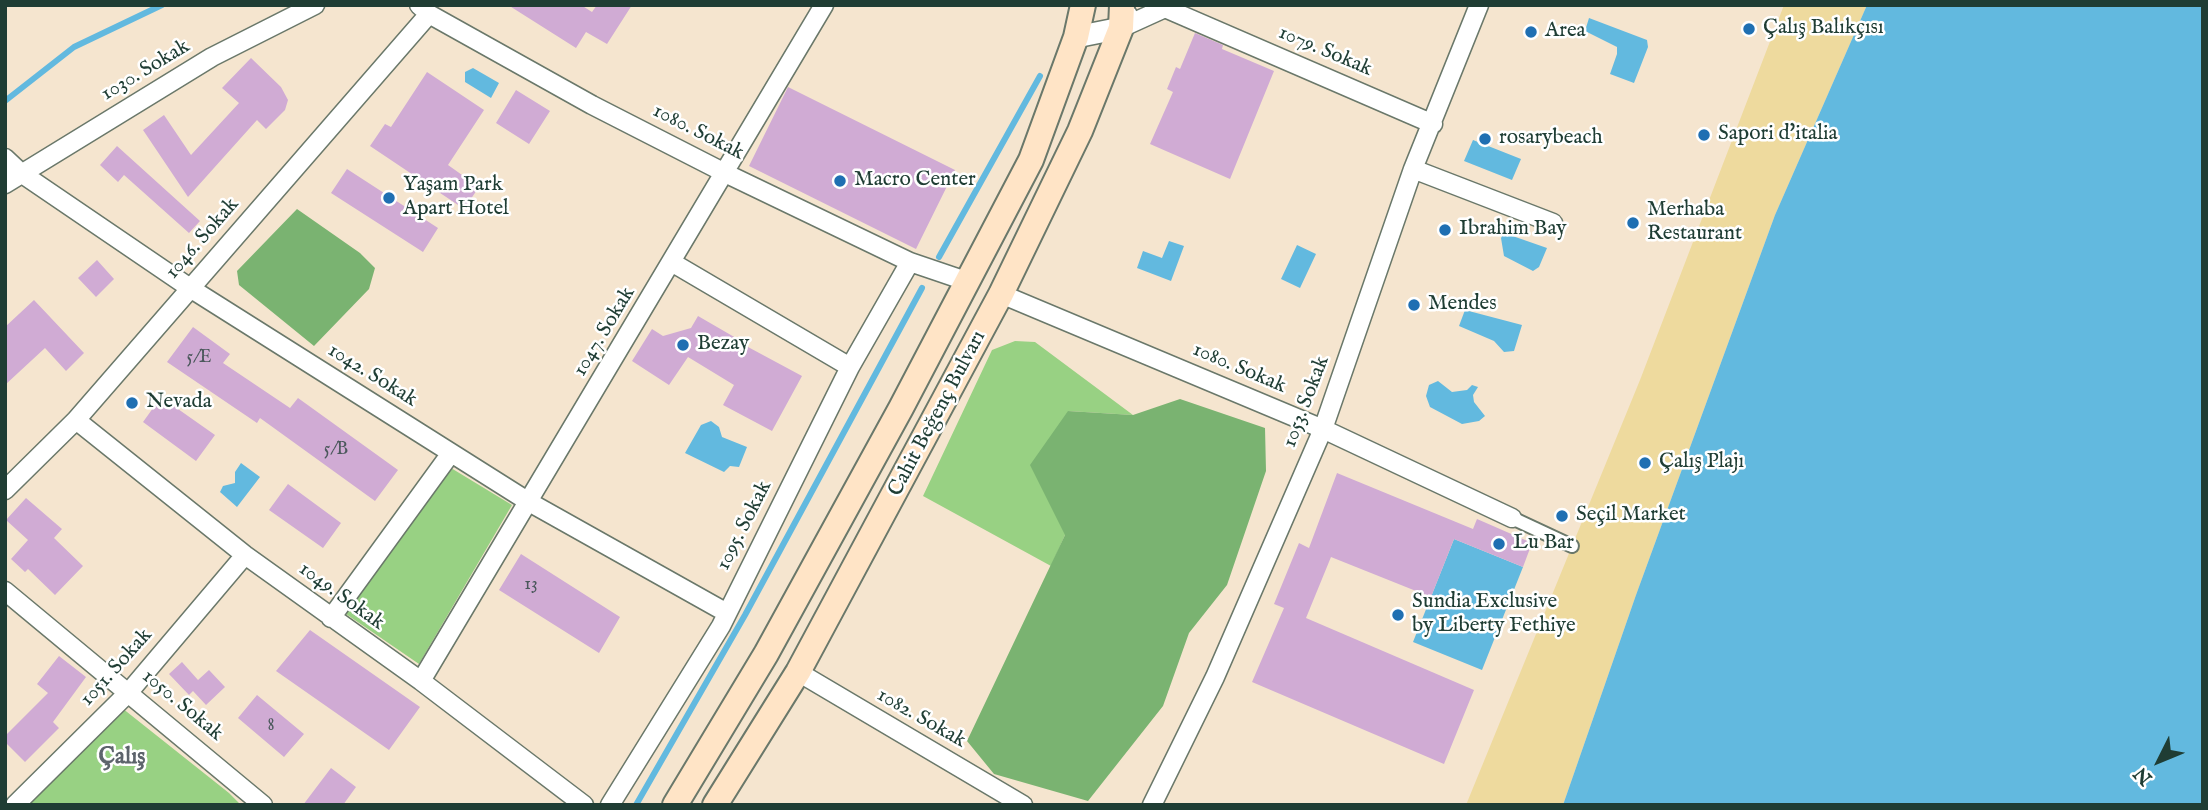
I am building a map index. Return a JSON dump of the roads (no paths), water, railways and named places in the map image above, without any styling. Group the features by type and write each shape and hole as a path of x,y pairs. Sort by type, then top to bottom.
{"main road":[{"name":"Cahit Beğenç Bulvarı","path":"675,805 772,643 901,408 1031,160 1076,37 1083,5"},
{"name":"Cahit Beğenç Bulvarı","path":"715,805 798,672 1001,294 1080,131 1121,17"}],"street":[{"name":"1030. Sokak","path":"5,184 212,57 315,5"},
{"name":"1047. Sokak","path":"421,681 727,174 824,5"},
{"path":"1076,37 1121,17 1132,5"},
{"name":"1053. Sokak","path":"1152,805 1215,677 1323,429 1413,169 1479,5"},
{"name":"1079. Sokak","path":"1121,17 1165,8 1433,124"},
{"name":"1080. Sokak","path":"424,9 592,105 727,174 910,262 966,281"},
{"name":"1046. Sokak","path":"5,490 76,420 424,9"},
{"name":"1042. Sokak","path":"5,158 21,173 190,288 529,502 727,613"},
{"path":"1413,169 1553,223"},
{"name":"1095. Sokak","path":"610,805 727,613 850,367 910,262"},
{"path":"673,263 850,367"},
{"name":"1080. Sokak","path":"1001,294 1323,429 1572,546"},
{"name":"1049. Sokak","path":"76,420 244,555 421,681 584,805"},
{"path":"331,618 452,453"},
{"name":"1051. Sokak","path":"15,805 129,692 244,555"},
{"name":"1050. Sokak","path":"5,591 263,805"},
{"name":"1082. Sokak","path":"798,672 1023,805"}],"water":[{"path":"1867,5 2203,5 2203,805 1563,805 1636,595 1775,215"},
{"path":"1589,18 1647,40 1648,47 1634,83 1610,74 1617,47 1585,31"},
{"path":"473,68 499,83 491,98 465,82 465,72"},
{"path":"1473,140 1521,159 1512,180 1464,161"},
{"path":"1504,233 1547,248 1539,267 1533,271 1504,256 1501,238"},
{"path":"1169,241 1184,246 1171,281 1137,268 1143,251 1162,258"},
{"path":"1297,245 1316,254 1300,288 1281,279"},
{"path":"1465,310 1522,325 1514,351 1504,352 1494,341 1459,326"},
{"path":"1438,381 1452,392 1467,390 1472,385 1478,387 1473,395 1474,402 1485,416 1479,421 1462,424 1430,407 1426,396 1429,385"},
{"path":"711,421 719,427 722,437 747,447 739,467 730,466 724,472 685,453 701,425"},
{"path":"241,463 260,477 237,507 220,492 223,486 235,483 235,472"},
{"path":"1454,539 1523,567 1482,670 1413,642"}],"waterway":[{"path":"5,101 74,47 162,5"},
{"path":"939,257 1040,76"},
{"path":"636,805 745,615 922,288"}],"place":[{"name":"Çalış Balıkçısı","path":"1749,29"},
{"name":"Area","path":"1531,32"},
{"name":"Sapori d'italia","path":"1704,135"},
{"name":"rosarybeach","path":"1485,139"},
{"name":"Macro Center","path":"840,181"},
{"name":"Yaşam Park Apart Hotel","path":"389,198"},
{"name":"Merhaba Restaurant","path":"1633,223"},
{"name":"Ibrahim Bay","path":"1445,230"},
{"name":"Mendes","path":"1414,305"},
{"name":"Bezay","path":"683,345"},
{"name":"Nevada","path":"132,403"},
{"name":"Çalış Plajı","path":"1645,463"},
{"name":"Seçil Market","path":"1562,516"},
{"name":"Lu Bar","path":"1499,544"},
{"name":"Sundia Exclusive by Liberty Fethiye","path":"1398,615"}],"district":[{"name":"Çalış","path":"122,758"}]}
